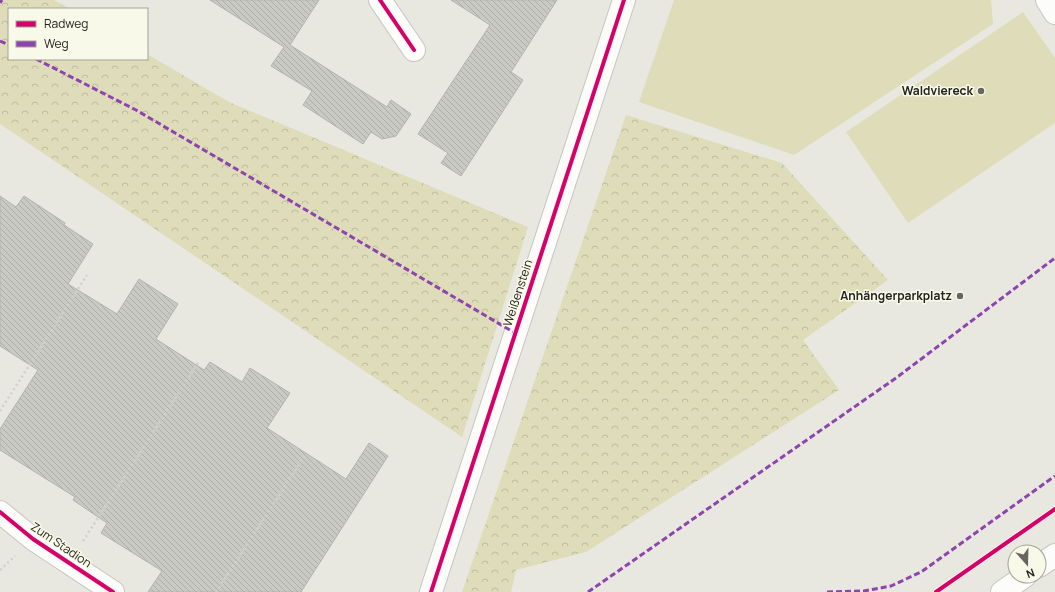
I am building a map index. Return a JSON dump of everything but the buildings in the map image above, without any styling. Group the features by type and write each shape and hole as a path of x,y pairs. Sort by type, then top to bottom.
{"street":[{"path":"380,0 383,2 414,50"},
{"name":"Weißenstein","path":"431,592 624,0"},
{"path":"1047,0 1055,13"},
{"name":"Zum Stadion","path":"0,512 33,539 113,592"},
{"path":"1002,592 1014,584"}],"path":[{"path":"0,411 87,275"},
{"path":"216,592 306,454"}],"green space":[{"path":"0,0 54,0 68,8 8,8 8,60 148,60 148,55 229,102 528,227 462,437 0,124"},
{"path":"674,0 991,0 993,24 794,155 639,102"},
{"name":"Waldviereck","path":"1023,12 1055,58 1055,123 908,223 846,132"},
{"path":"626,115 782,163 888,280 803,340 839,390 586,552 516,570 511,592 462,592"}],"marked path":[{"path":"0,41 8,45"},
{"path":"38,60 136,110 515,333"},
{"path":"588,592 896,378 1055,258"},
{"path":"827,592 864,591 891,586 921,572 1055,476"}],"cycle path":[{"path":"380,0 414,50"},
{"path":"431,592 624,0"},
{"path":"936,592 1055,509"},
{"path":"0,512 33,539 113,592"}],"place":[{"name":"Waldviereck","path":"981,91"},
{"name":"Anhängerparkplatz","path":"960,296"}]}
